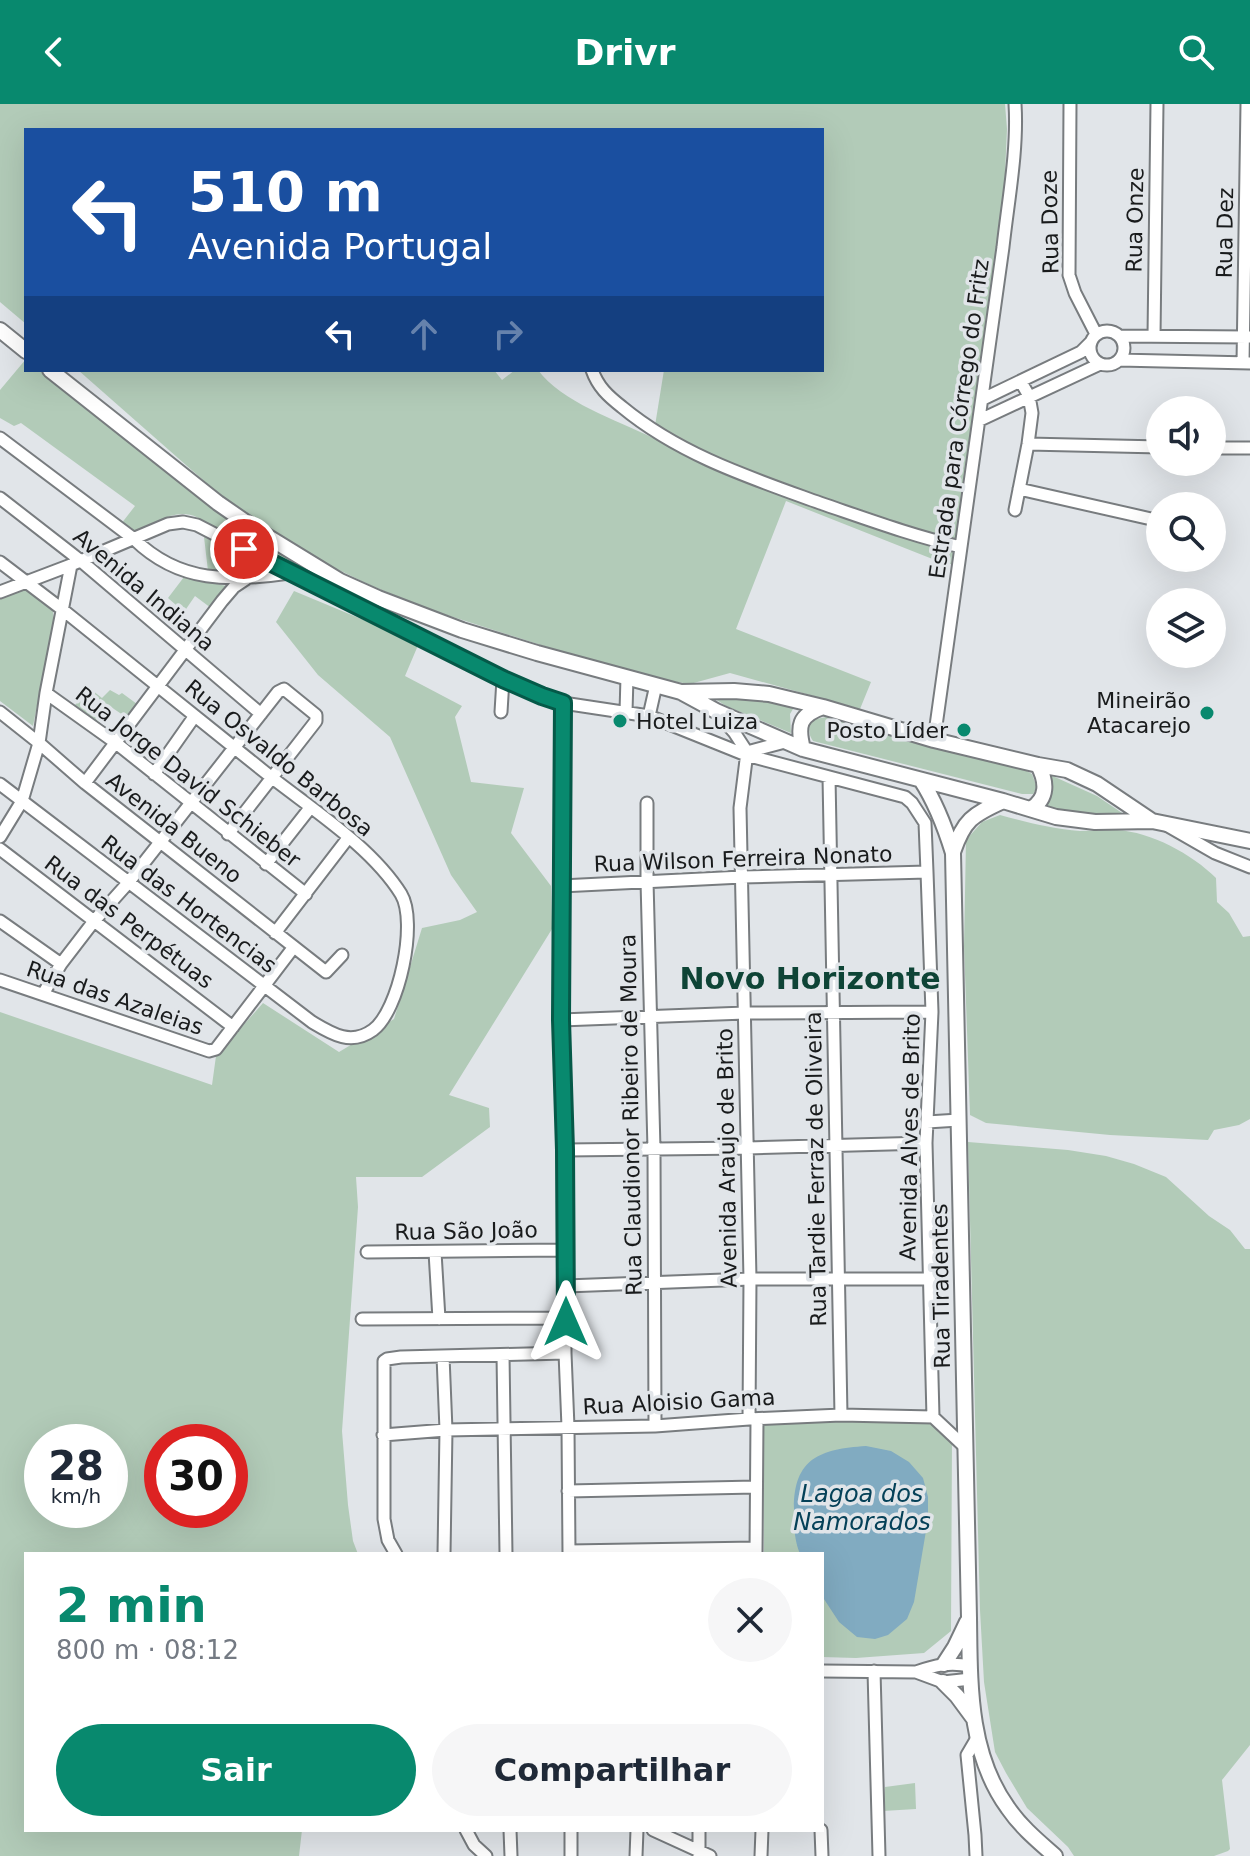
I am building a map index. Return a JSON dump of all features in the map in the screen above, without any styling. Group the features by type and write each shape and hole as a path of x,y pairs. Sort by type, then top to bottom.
{"main road":[{"path":"0,330 24,349"},
{"path":"53,372 218,503 297,556 340,581 378,598 462,630 681,692 803,749 1056,817 1095,822 1158,822 1250,841"},
{"path":"681,692 769,694 934,740 1067,770 1097,784 1158,822"},
{"path":"803,749 800,727 803,718 823,707"},
{"path":"1031,809 1040,803 1044,793 1043,775 1038,765"},
{"name":"Rua Tiradentes","path":"921,780 942,818 953,853 969,1618 974,1719 987,1771 1007,1807 1029,1833 1055,1856"},
{"name":"Rua Tiradentes","path":"953,853 960,832 971,818 1003,801"},
{"path":"944,1664 969,1618"},
{"path":"943,1682 974,1719"}],"street":[{"name":"Estrada para Córrego do Fritz","path":"934,740 983,399 1011,179 1015,104"},
{"name":"Rua Doze","path":"1070,104 1069,275 1094,338"},
{"name":"Rua Onze","path":"1154,336 1157,104"},
{"name":"Rua Dez","path":"1246,363 1247,104"},
{"path":"983,399 1081,352 1106,331 1115,333 1122,340 1124,349 1119,360"},
{"path":"1119,336 1247,337"},
{"path":"1094,338 1091,355 1100,364"},
{"path":"980,420 1100,364 1119,360 1246,363"},
{"path":"593,372 602,391 630,414 693,454 735,473 899,531 961,547"},
{"path":"1015,510 1032,413 1029,396 1021,382"},
{"path":"0,438 155,557 207,576 246,579 290,573"},
{"path":"1028,444 1146,447"},
{"path":"1226,448 1250,448"},
{"path":"1019,489 1146,518"},
{"name":"Avenida Indiana","path":"0,498 261,714"},
{"name":"Avenida Alves de Brito","path":"134,539 168,524 183,522 197,525 542,696 563,703 649,716 747,754 905,797 912,803 925,823 932,1012 926,1143 933,1417"},
{"path":"0,592 134,539"},
{"name":"Rua Osvaldo Barbosa","path":"0,562 348,838 374,860 391,880 403,898 407,915 405,955 400,981 389,1010 383,1021 361,1037"},
{"path":"0,837 22,801 39,743 62,609 76,563"},
{"path":"85,783 222,601 246,579"},
{"path":"626,712 627,677"},
{"path":"501,712 503,679"},
{"path":"649,716 656,685"},
{"path":"43,994 61,964 94,921 128,883 278,692 284,689 316,715 316,721 228,834"},
{"name":"Rua Jorge David Schieber","path":"46,693 116,743 306,894"},
{"path":"563,703 561,1020 569,1552"},
{"path":"716,711 747,754 785,742"},
{"name":"Avenida Bueno","path":"0,712 85,783 326,972 342,955"},
{"path":"154,774 194,717"},
{"name":"Avenida Araujo de Brito","path":"747,754 740,808 756,1551"},
{"name":"Rua Tardie Ferraz de Oliveira","path":"829,777 841,1415"},
{"name":"Rua das Hortencias","path":"0,784 288,1005 329,1032 347,1039 361,1037"},
{"name":"Rua Claudionor Ribeiro de Moura","path":"647,803 654,1149 655,1426"},
{"path":"266,864 310,808"},
{"path":"1158,822 1215,853 1250,867"},
{"path":"275,933 348,838"},
{"name":"Rua das Perpétuas","path":"0,849 233,1027"},
{"name":"Rua Wilson Ferreira Nonato","path":"561,886 927,872"},
{"path":"0,921 61,964"},
{"path":"233,1027 293,948"},
{"name":"Rua das Azaleias","path":"0,980 209,1051 216,1049 233,1027"},
{"path":"561,1020 832,1011 932,1012"},
{"path":"927,1122 959,1120"},
{"path":"565,1150 926,1143"},
{"name":"Rua São João","path":"367,1252 566,1250"},
{"path":"435,1252 439,1319"},
{"path":"566,1286 750,1279 929,1279"},
{"path":"362,1319 566,1318"},
{"path":"395,1552 388,1540 384,1519 384,1361 390,1358 565,1353"},
{"path":"503,1355 506,1552"},
{"path":"443,1356 446,1430 444,1552"},
{"name":"Rua Aloisio Gama","path":"383,1435 446,1430 655,1426 841,1415 933,1417"},
{"path":"933,1417 965,1447"},
{"path":"568,1491 755,1487"},
{"path":"635,1552 756,1551"},
{"path":"916,1672 944,1664 971,1673"},
{"path":"824,1671 916,1672 943,1682 971,1673"},
{"path":"874,1671 879,1856"},
{"path":"976,1856 967,1755 977,1738"},
{"path":"467,1832 474,1845 486,1856"},
{"path":"510,1832 511,1856"},
{"path":"571,1832 571,1856"},
{"path":"636,1856 637,1832"},
{"path":"657,1832 703,1854"},
{"path":"699,1832 703,1854"},
{"path":"761,1856 762,1832"},
{"path":"821,1832 822,1856"}],"green space":[{"path":"0,104 1005,104 1004,196 954,565 786,501 736,629 871,682 860,709 730,673 690,684 671,681 569,654 425,608 370,585 316,559 220,495 80,372 496,372 502,380 512,372 540,372 575,401 653,438 664,372 824,372 824,128 24,128 24,322 0,302"},
{"path":"24,361 24,372 43,372 217,512 293,560 277,562 193,515 164,518 133,534 121,524 135,506 21,423 14,426 0,418 0,390"},
{"path":"204,537 263,564 208,571"},
{"path":"184,577 231,587 211,608 195,596 184,612 168,598"},
{"path":"24,585 52,605 54,620 33,726 0,701 0,595"},
{"path":"294,591 419,643 405,676 462,706 455,717 471,782 524,788 511,833 551,886 552,929 449,1095 489,1108 490,1127 422,1177 356,1177 358,1207 342,1431 348,1505 357,1552 24,1552 24,1832 302,1832 299,1856 0,1856 0,1012 212,1085 216,1056 263,1003 339,1052 394,1019 422,928 460,920 477,912 451,875 390,737 318,675 276,622"},
{"path":"88,687 102,698 110,690 119,695 122,693 137,704 126,717 111,707 98,723 75,705"},
{"path":"709,695 765,697 796,704 790,714 791,733 726,706"},
{"path":"826,717 1025,770 1032,774 1037,788 1033,794 1022,794 813,741 809,731 811,720"},
{"path":"1046,773 1097,796 1125,815 1071,813 1046,808 1053,789"},
{"path":"1000,815 1060,829 1117,830 1143,835 1183,853 1216,878 1217,902 1229,913 1243,937 1250,936 1250,1119 1239,1125 1214,1130 1208,1140 1110,1135 986,1123 970,1115 964,946 966,840 982,822"},
{"path":"968,1142 1068,1150 1134,1164 1166,1177 1209,1216 1230,1230 1245,1249 1250,1249 1250,1745 1222,1780 1230,1849 1214,1856 1074,1856 1027,1808 995,1752 984,1682 980,1610"},
{"path":"870,1419 928,1421 952,1439 951,1631 924,1653 824,1657 824,1552 764,1552 763,1424"},
{"path":"915,1783 916,1809 883,1811 885,1787"}],"water":[{"name":"Lagoa dos Namorados","path":"866,1446 891,1451 909,1462 923,1478 928,1497 928,1519 914,1602 907,1619 888,1635 875,1639 857,1637 839,1622 824,1599 824,1552 799,1552 794,1527 795,1493 804,1468 822,1454"}],"place":[{"name":"Mineirão Atacarejo","path":"1207,713"},
{"name":"Hotel Luiza","path":"620,721"},
{"name":"Posto Líder","path":"964,730"}],"district":[{"name":"Novo Horizonte","path":"810,978"}],"route":[{"path":"244,549 503,679 563,703 561,1020 566,1322"}]}
